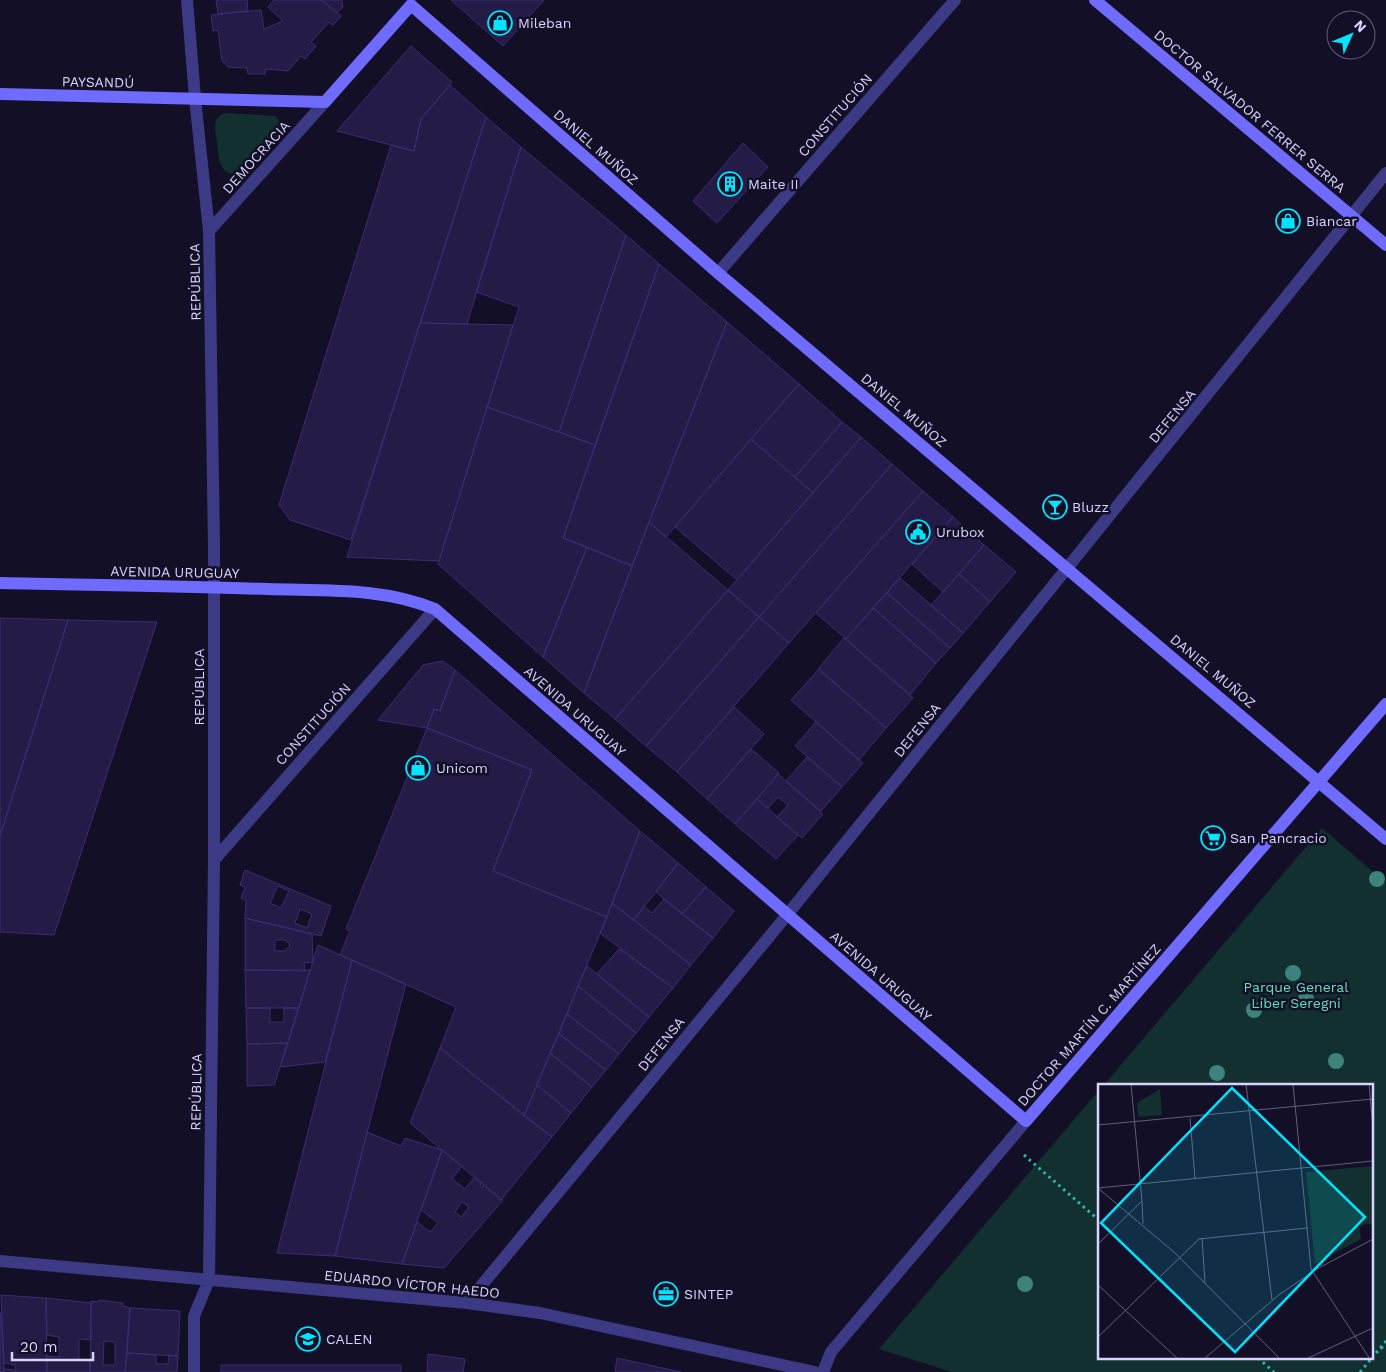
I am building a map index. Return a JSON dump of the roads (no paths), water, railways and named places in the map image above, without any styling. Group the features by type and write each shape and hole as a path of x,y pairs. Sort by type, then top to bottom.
{"street":[{"name":"REPÚBLICA","path":"187,0 209,231 214,587 214,860 209,1280 194,1316 194,1372"},
{"name":"CONSTITUCIÓN","path":"718,273 954,0"},
{"name":"DOCTOR SALVADOR FERRER SERRA","path":"1094,0 1386,245"},
{"name":"DEMOCRACIA","path":"209,231 325,102 411,2"},
{"name":"DANIEL MUÑOZ","path":"411,2 718,273 1386,839"},
{"name":"PAYSANDÚ","path":"0,94 195,98"},
{"name":"DEMOCRACIA","path":"195,98 325,102"},
{"name":"DEFENSA","path":"467,1303 787,915 1386,173"},
{"name":"AVENIDA URUGUAY","path":"0,583 374,592 416,601 435,609 1026,1121"},
{"name":"CONSTITUCIÓN","path":"214,860 435,609"},
{"name":"DOCTOR MARTÍN C. MARTÍNEZ","path":"823,1372 831,1352 1008,1142 1386,704"},
{"name":"EDUARDO VÍCTOR HAEDO","path":"0,1261 467,1303 540,1313 815,1372"}],"place":[{"name":"Mileban","path":"500,23"},
{"name":"Maite II","path":"730,184"},
{"name":"Biancar","path":"1288,221"},
{"name":"Bluzz","path":"1055,507"},
{"name":"Urubox","path":"918,532"},
{"name":"Unicom","path":"418,768"},
{"name":"San Pancracio","path":"1213,838"},
{"name":"SINTEP","path":"666,1294"},
{"name":"CALEN","path":"308,1339"}],"park label":[{"name":"Parque General Líber Seregni","path":"1296,996"}]}
